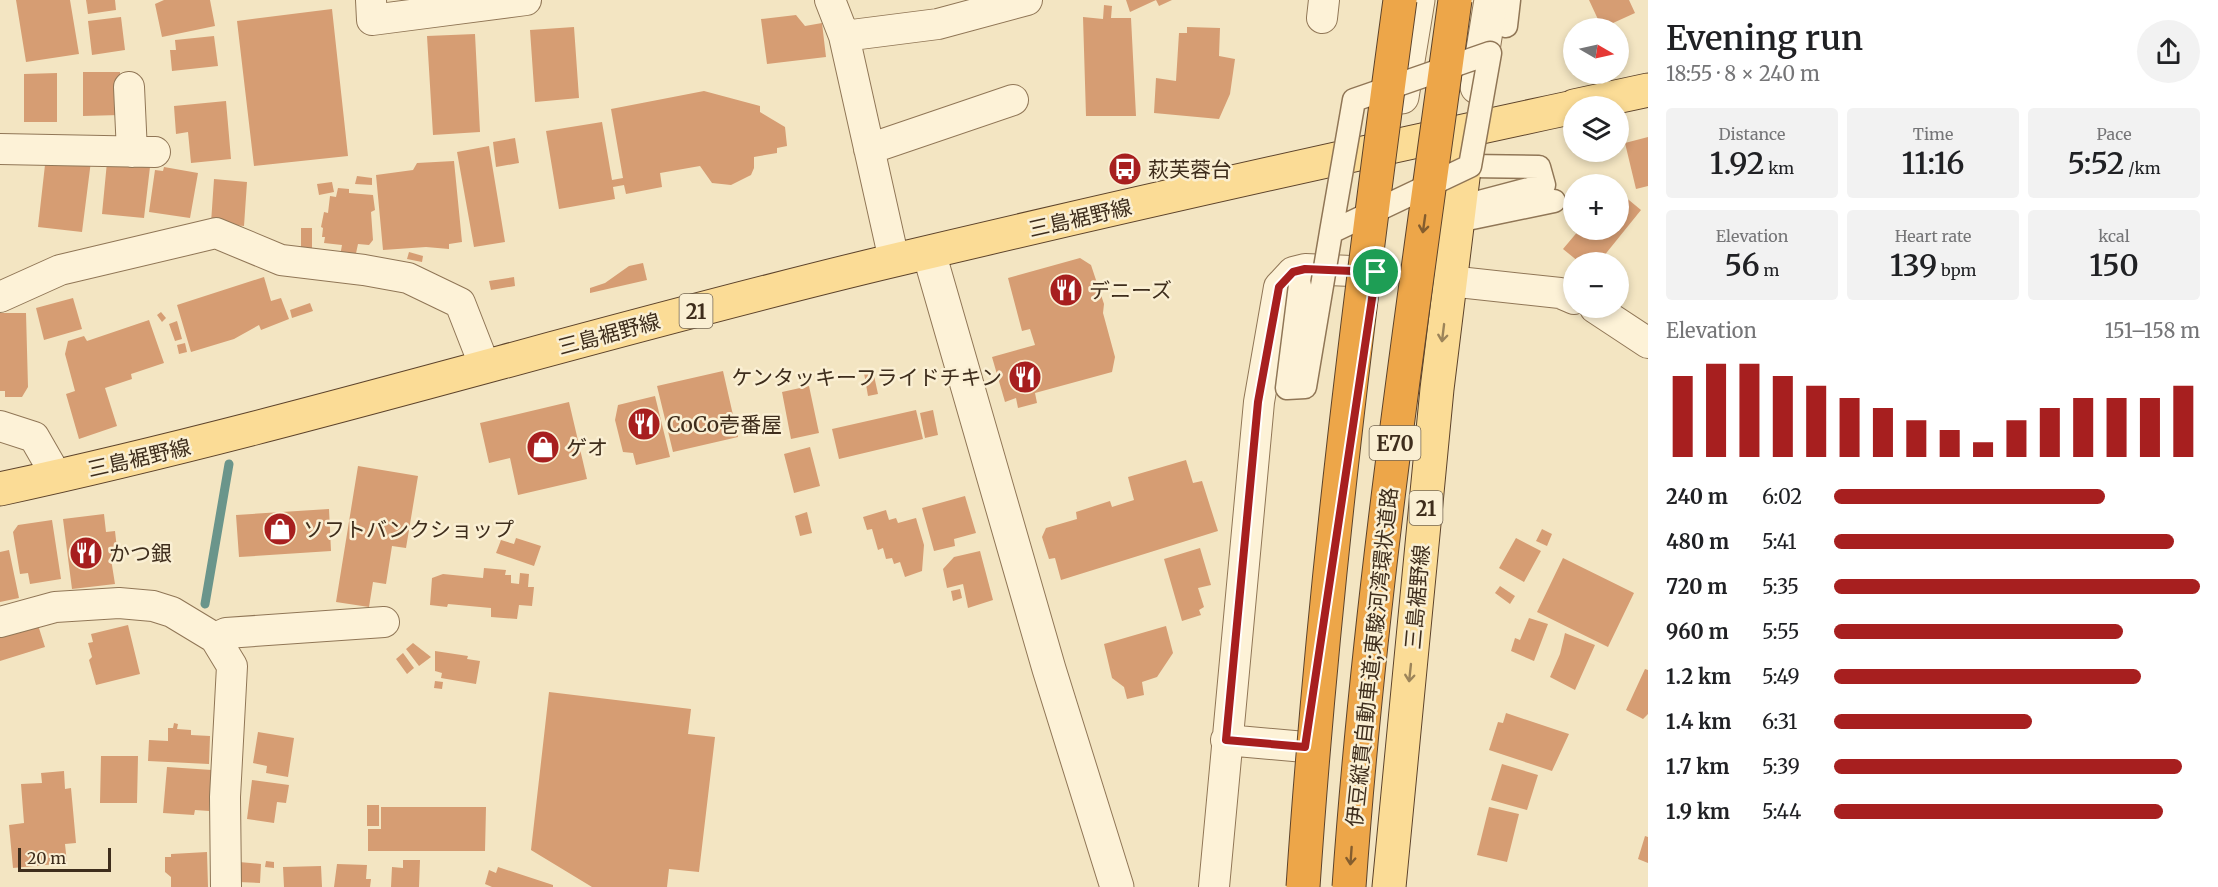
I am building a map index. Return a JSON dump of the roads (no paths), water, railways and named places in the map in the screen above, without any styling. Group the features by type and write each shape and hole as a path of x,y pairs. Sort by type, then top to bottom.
{"highway":[{"name":"E70","path":"1303,887 1312,748 1360,295 1400,0"},
{"name":"伊豆縦貫自動車道;東駿河湾環状道路","path":"1349,887 1355,807 1394,452 1455,0"}],"main road":[{"name":"三島裾野線","path":"1622,96 1648,90"},
{"name":"三島裾野線","path":"0,489 186,447 894,260 1563,109"},
{"name":"三島裾野線","path":"1389,887 1437,388 1469,129"},
{"path":"1295,887 1305,747 1394,146"}],"street":[{"path":"371,0 372,20 526,0"},
{"path":"830,0 844,36 894,260"},
{"path":"844,36 938,24 1027,0"},
{"path":"1394,146 1418,0"},
{"path":"1470,166 1498,0"},
{"path":"1469,129 1498,13 1509,0"},
{"path":"1300,285 1287,388 1305,387 1354,100 1490,52"},
{"path":"0,149 144,152 129,87"},
{"path":"869,149 1013,99"},
{"path":"1331,232 1470,166 1539,166 1544,185 1468,205 1472,218 1554,201"},
{"path":"0,297 60,270 216,234 281,260 364,270 408,279 460,303 485,367"},
{"path":"929,253 1049,669 1117,887"},
{"path":"1214,887 1258,402 1279,287 1293,272 1305,269 1376,272"},
{"path":"1449,281 1563,294"},
{"path":"1610,318 1648,344"},
{"path":"0,426 34,437 57,477"},
{"path":"0,622 56,607 119,603 153,606 172,612 216,638 232,666 225,797 226,887"},
{"path":"216,638 226,633 384,622"},
{"path":"1226,740 1305,747"}],"waterway":[{"path":"205,604 229,464"}],"place":[{"name":"萩芙蓉台","path":"1125,169"},
{"name":"デニーズ","path":"1066,290"},
{"name":"ケンタッキーフライドチキン","path":"1025,377"},
{"name":"CoCo壱番屋","path":"644,424"},
{"name":"ゲオ","path":"543,447"},
{"name":"ソフトバンクショップ","path":"280,529"},
{"name":"かつ銀","path":"86,553"}]}
